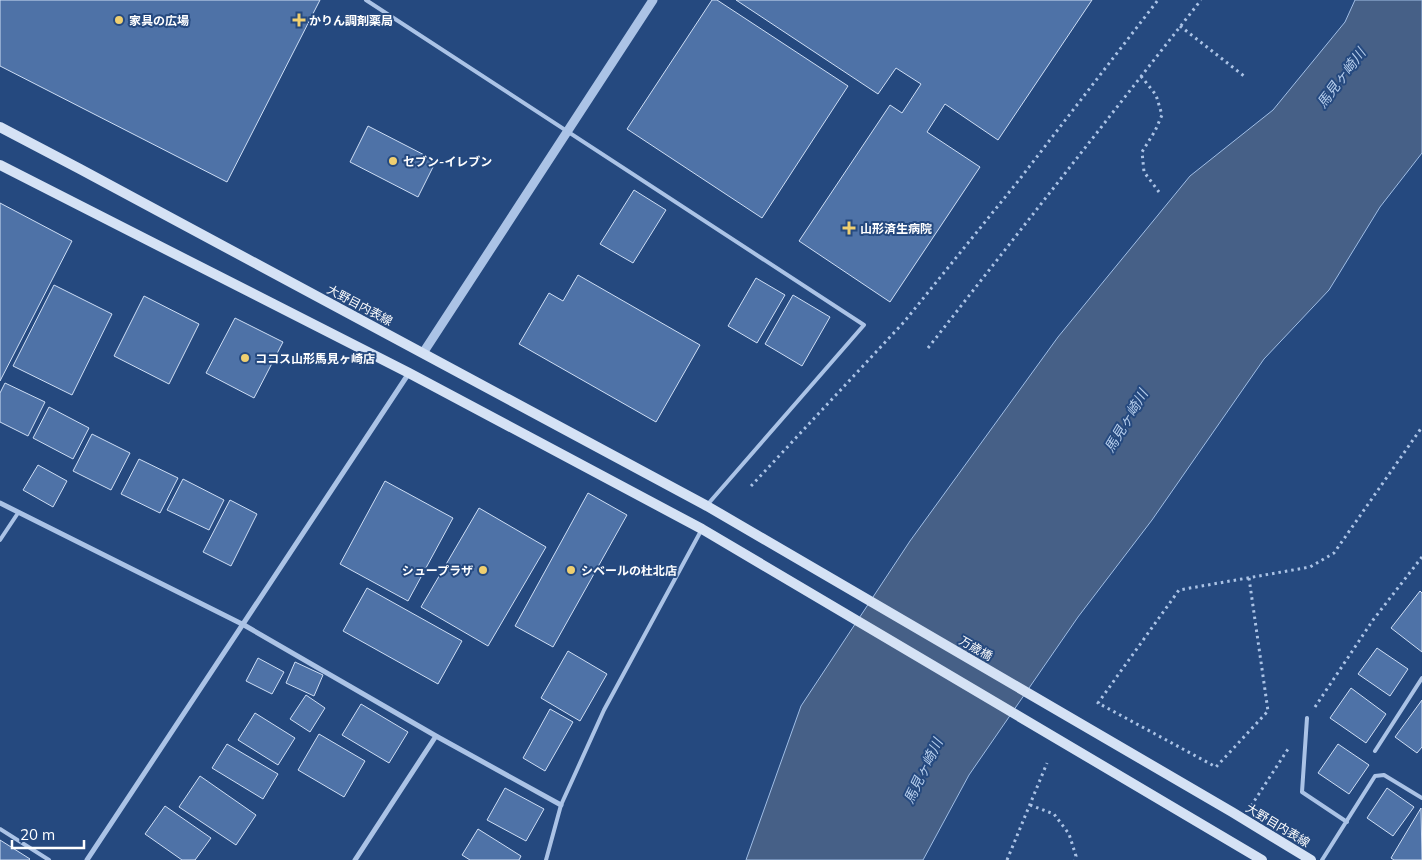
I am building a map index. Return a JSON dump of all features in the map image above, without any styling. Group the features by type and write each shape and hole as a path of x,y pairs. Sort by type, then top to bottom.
{"main road":[{"name":"大野目内表線","path":"0,127 707,506"},
{"path":"0,165 409,373 702,529 1262,860"},
{"name":"万歳橋","path":"707,506 1232,812"},
{"name":"大野目内表線","path":"1232,812 1311,860"}],"street":[{"path":"422,354 652,0"},
{"path":"87,860 409,373"},
{"path":"0,503 244,625 436,736 561,805"},
{"path":"355,860 436,736"}],"lane":[{"path":"366,0 864,325 707,506"},
{"path":"0,540 18,513"},
{"path":"546,860 561,805 604,710 702,529"},
{"path":"1375,751 1422,678"},
{"path":"1307,718 1302,792 1346,822"},
{"path":"1322,860 1375,776 1384,775 1422,798"},
{"path":"0,829 50,860"}],"path":[{"path":"751,486 904,322 1025,172 1158,0"},
{"path":"928,348 1201,0"},
{"path":"1180,26 1244,76"},
{"path":"1141,76 1156,95 1162,114 1155,131 1142,152 1144,172 1159,192"},
{"path":"1249,578 1268,711 1216,767 1098,704 1179,590 1310,567 1334,553 1422,427"},
{"path":"1307,718 1373,620 1422,557"},
{"path":"1243,818 1291,743"},
{"path":"1007,860 1047,763"},
{"path":"1030,805 1054,814 1070,834 1076,856 1074,860"}],"water":[{"name":"馬見ヶ崎川","path":"1355,0 1422,0 1422,153 1380,207 1329,290 1264,359 1152,520 1078,617 969,775 923,860 746,860 801,706 910,541 1058,337 1190,176 1273,110 1345,22"}],"building":[{"path":"0,0 320,0 227,182 0,66"},
{"path":"712,0 717,0 848,86 762,218 627,129"},
{"path":"736,0 1092,0 998,140 945,104 927,132 980,167 890,302 799,241 890,105 902,113 921,84 896,68 878,94"},
{"path":"368,126 436,161 418,197 350,162"},
{"path":"634,190 666,210 633,263 600,244"},
{"path":"0,203 72,241 0,381"},
{"path":"578,275 700,345 656,422 519,344 549,293 563,301"},
{"path":"756,278 785,295 757,343 728,326"},
{"path":"54,285 112,314 72,395 13,366"},
{"path":"793,295 830,317 802,366 765,344"},
{"path":"144,296 199,324 169,384 114,356"},
{"name":"ココス山形馬見ヶ崎店","path":"235,318 283,342 254,398 206,373"},
{"path":"5,383 45,402 28,436 0,422 0,393"},
{"path":"49,407 89,428 73,459 33,438"},
{"path":"92,434 130,453 111,490 73,471"},
{"path":"139,459 178,478 160,513 121,494"},
{"path":"38,465 67,481 53,507 23,490"},
{"path":"183,479 224,500 209,530 167,510"},
{"path":"385,481 453,518 408,601 340,564"},
{"name":"シベールの杜北店","path":"588,493 627,515 553,647 515,626"},
{"path":"230,500 257,514 231,566 203,552"},
{"path":"479,508 546,547 488,646 421,607"},
{"path":"367,588 462,641 438,684 343,631"},
{"path":"1420,591 1422,593 1422,652 1391,628"},
{"path":"1377,648 1408,669 1390,696 1358,674"},
{"path":"568,651 607,674 580,721 541,698"},
{"path":"258,658 284,672 272,694 246,681"},
{"path":"295,662 323,675 314,696 286,683"},
{"path":"1351,688 1386,714 1366,743 1330,718"},
{"path":"306,695 325,708 310,732 290,719"},
{"path":"1422,700 1422,747 1417,753 1395,737"},
{"path":"361,704 408,732 389,763 342,735"},
{"path":"550,709 573,722 545,771 523,758"},
{"path":"255,713 295,738 278,765 238,740"},
{"path":"319,734 365,761 344,797 298,770"},
{"path":"227,744 278,774 263,799 212,768"},
{"path":"1338,744 1369,765 1349,794 1318,773"},
{"path":"200,776 256,815 236,845 179,807"},
{"path":"505,788 544,809 526,841 487,820"},
{"path":"1387,788 1414,807 1393,836 1367,818"},
{"path":"165,806 211,838 195,860 182,860 145,834"},
{"path":"1421,808 1422,860 1394,860 1391,858"},
{"path":"478,829 521,856 519,860 470,860 462,855"},
{"path":"0,840 30,859 0,860"}],"place":[{"name":"家具の広場","path":"119,20"},
{"name":"かりん調剤薬局","path":"299,20"},
{"name":"セブン-イレブン","path":"393,161"},
{"name":"山形済生病院","path":"849,228"},
{"name":"ココス山形馬見ヶ崎店","path":"245,358"},
{"name":"シュープラザ","path":"483,570"},
{"name":"シベールの杜北店","path":"571,570"}]}
